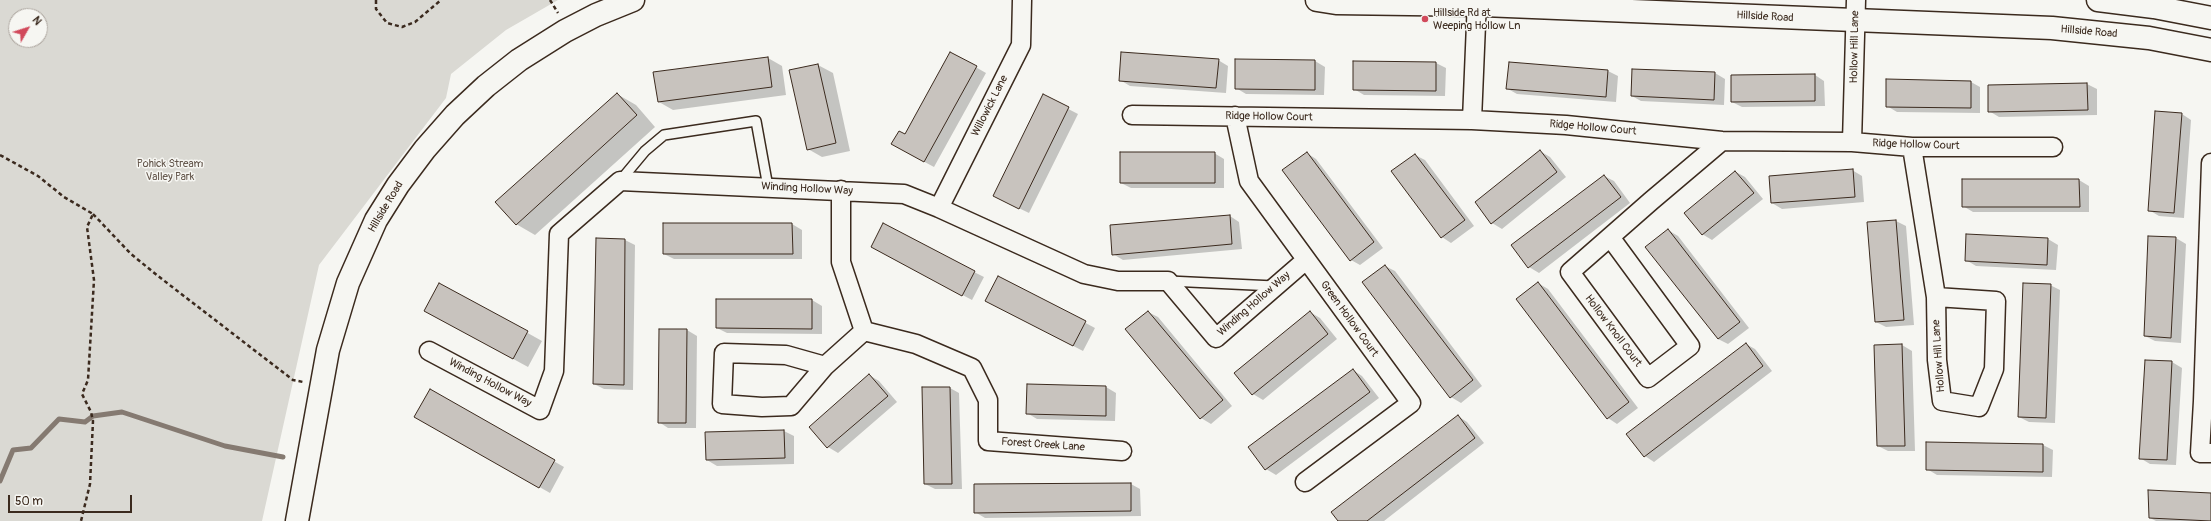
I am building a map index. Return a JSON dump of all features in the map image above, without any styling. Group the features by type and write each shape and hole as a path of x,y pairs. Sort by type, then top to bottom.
{"street":[{"name":"Hillside Road","path":"298,521 320,387 328,350 348,283 362,250 398,185 425,149 455,115 486,86 519,60 565,31 596,15 633,0"},
{"name":"Willowick Lane","path":"939,208 1021,45 1022,0"},
{"name":"Hillside Road","path":"1317,0 1336,3 1477,2 1855,10 2100,32 2149,38 2211,50"},
{"path":"2098,0 2154,7 2211,18"},
{"path":"1472,120 1477,2"},
{"name":"Hollow Hill Lane","path":"1852,142 1855,10"},
{"name":"Ridge Hollow Court","path":"1132,115 1472,120 1566,125 1722,142 1852,142 1912,147 2054,147"},
{"name":"Green Hollow Court","path":"1234,116 1250,181 1411,403 1305,482"},
{"name":"Hollow Knoll Court","path":"1610,237 1690,346 1648,378 1570,272 1610,237 1722,142"},
{"name":"Hollow Hill Lane","path":"1912,147 1936,297 1937,360 1942,401 1979,407 1994,369 1996,301 1936,297"},
{"path":"2211,163 2207,402 2200,453 2211,453"},
{"name":"Winding Hollow Way","path":"429,351 540,410 554,371 559,234 620,181 904,194 939,208 1084,274 1118,281 1168,281 1216,338 1306,260"},
{"path":"825,366 786,355 724,353 722,404 762,407 790,406 825,366 864,330 841,262 841,190"},
{"name":"Forest Creek Lane","path":"864,330 916,344 972,368 988,400 988,441 1122,451"}],"lane":[{"path":"620,181 645,151 664,135 756,121 768,187"},
{"path":"1168,281 1275,286"}],"path":[{"path":"376,0 376,9 387,23 402,27 415,22 441,0"},
{"path":"0,155 38,176 64,197 93,214 131,254 293,380 320,387"},
{"path":"81,521 90,484 93,421 91,412 82,394 88,380 94,280 86,227 93,214"}],"green space":[{"name":"Pohick Stream Valley Park","path":"0,0 558,0 506,30 451,74 446,98 319,265 262,521 0,521"}],"building":[{"path":"950,52 977,66 924,162 891,144 899,131 905,134"},
{"path":"1121,52 1219,59 1216,88 1119,81"},
{"path":"768,57 772,87 658,102 653,72"},
{"path":"1235,59 1315,60 1315,90 1235,89"},
{"path":"1353,61 1436,62 1436,91 1353,90"},
{"path":"1509,62 1608,70 1606,97 1506,89"},
{"path":"818,64 836,143 807,150 789,70"},
{"path":"1632,69 1715,72 1714,100 1631,96"},
{"path":"1815,74 1815,101 1731,102 1731,75"},
{"path":"1886,79 1971,81 1971,108 1886,107"},
{"path":"2087,83 2088,110 1988,112 1988,85"},
{"path":"617,93 637,115 516,225 495,202"},
{"path":"1043,94 1069,107 1019,209 993,196"},
{"path":"2155,111 2182,113 2174,213 2148,211"},
{"path":"1540,150 1557,172 1491,224 1475,202"},
{"path":"1120,152 1215,152 1215,183 1120,183"},
{"path":"1307,152 1374,242 1350,261 1282,170"},
{"path":"1415,154 1465,220 1441,238 1391,171"},
{"path":"1853,169 1855,197 1771,203 1769,176"},
{"path":"1735,171 1754,193 1702,235 1684,213"},
{"path":"1604,175 1621,197 1528,268 1511,245"},
{"path":"1962,179 2079,179 2080,207 1962,207"},
{"path":"1230,215 1232,244 1112,255 1110,225"},
{"path":"1896,220 1904,320 1875,322 1867,222"},
{"path":"663,223 792,223 793,254 663,254"},
{"path":"883,223 975,271 962,296 871,247"},
{"path":"1668,229 1740,322 1718,339 1645,247"},
{"path":"1966,234 2048,238 2047,265 1965,261"},
{"path":"2148,236 2176,237 2171,338 2144,336"},
{"path":"596,238 625,239 624,385 593,384"},
{"path":"1385,265 1473,380 1450,398 1362,282"},
{"path":"998,276 1086,321 1073,346 985,301"},
{"path":"1538,282 1629,402 1607,419 1516,299"},
{"path":"439,283 528,331 513,359 424,311"},
{"path":"2023,283 2051,284 2046,418 2018,417"},
{"path":"716,299 812,299 812,329 716,328"},
{"path":"1148,311 1223,400 1200,419 1125,329"},
{"path":"1310,311 1328,334 1252,395 1234,373"},
{"path":"659,329 687,329 686,423 658,423"},
{"path":"1746,343 1763,366 1644,457 1626,434"},
{"path":"1902,344 1905,446 1877,446 1874,345"},
{"path":"2145,360 2172,361 2167,460 2139,459"},
{"path":"1353,369 1370,392 1265,470 1248,447"},
{"path":"869,374 888,396 827,448 809,427"},
{"path":"1027,384 1106,386 1106,416 1026,414"},
{"path":"922,387 950,387 952,484 924,484"},
{"path":"430,389 555,460 539,488 414,417"},
{"path":"1458,415 1475,438 1367,521 1338,521 1331,512"},
{"path":"784,430 785,458 706,460 705,432"},
{"path":"1926,442 2043,444 2043,472 1926,470"},
{"path":"1131,483 1131,511 974,513 974,484"},
{"path":"2148,490 2211,493 2211,521 2149,518"}],"waterway":[{"path":"0,481 13,450 31,448 59,419 85,422 93,416 122,412 225,446 283,457"}],"place":[{"name":"Hillside Rd at Weeping Hollow Ln","path":"1425,19"}]}
